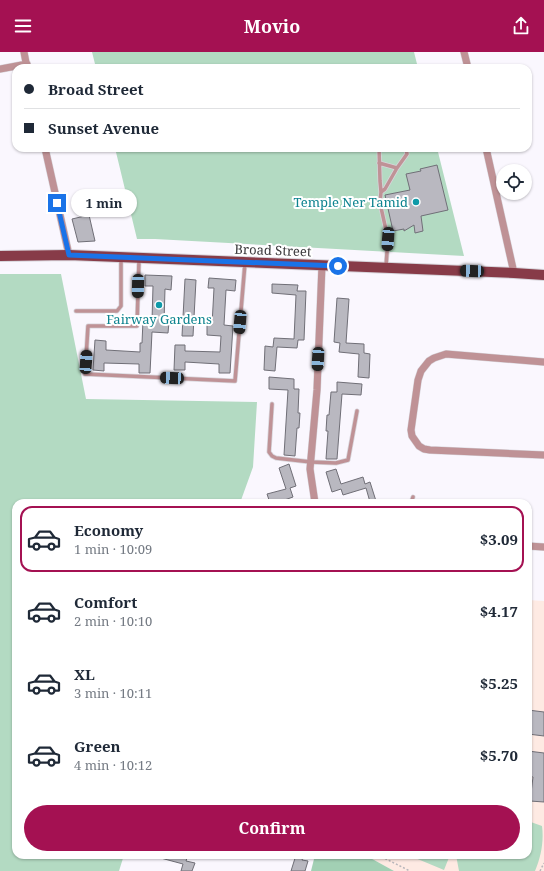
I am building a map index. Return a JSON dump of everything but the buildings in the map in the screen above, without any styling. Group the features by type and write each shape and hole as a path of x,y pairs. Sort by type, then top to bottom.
{"main road":[{"name":"Broad Street","path":"0,256 69,255 544,275"}],"street":[{"path":"24,52 27,64"},
{"path":"464,52 467,64"},
{"path":"0,69 12,68"},
{"path":"46,152 69,255"},
{"path":"487,152 514,273"},
{"path":"314,499 310,469 317,390 322,265"},
{"path":"544,362 446,354 434,358 424,366 418,378 411,430 415,442 424,449 544,454"},
{"path":"532,546 544,547"}],"lane":[{"path":"380,152 380,203 388,239 386,268"},
{"path":"381,192 385,189 407,154 407,152"},
{"path":"379,163 397,168"},
{"path":"76,311 117,311 121,306 122,258"},
{"path":"139,258 137,326 88,326 85,374 235,381 246,262"},
{"path":"272,404 269,452 276,458 311,462 336,463 348,460 357,411"}],"path":[{"path":"386,859 410,871"},
{"path":"540,871 544,863"}],"shaded area":[{"path":"532,600 544,601 544,871 394,871 372,859 532,859"}],"green space":[{"path":"92,52 414,52 417,64 95,64"},
{"path":"116,152 438,152 464,256 155,239 137,239"},
{"path":"0,274 61,274 86,399 257,402 253,467 241,499 12,499 12,859 123,859 119,871 0,871"},
{"path":"532,822 542,826 542,849 535,871 459,871 457,859 532,859"},
{"path":"314,859 372,859 394,871 311,871"},
{"path":"418,859 448,859 444,870"}],"place":[{"name":"Temple Ner Tamid","path":"416,202"},
{"name":"Fairway Gardens","path":"159,305"}],"route":[{"path":"57,203 69,255 338,266"}]}
